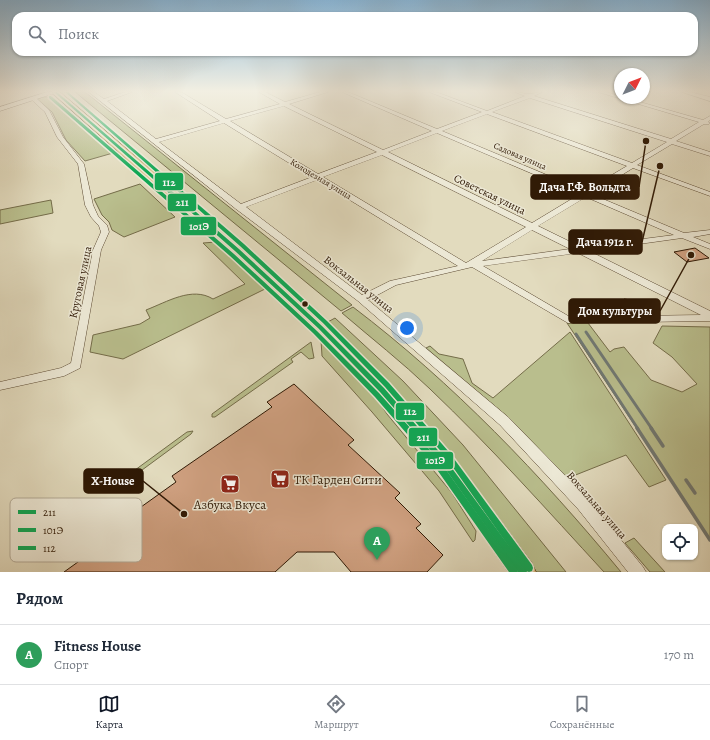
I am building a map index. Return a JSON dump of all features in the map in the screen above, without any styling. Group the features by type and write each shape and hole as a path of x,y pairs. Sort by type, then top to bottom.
{"main road":[{"path":"86,119 237,250 320,327 382,390 441,458 523,572"}],"street":[{"name":"Круговая улица","path":"0,386 64,372 76,365 97,250 105,232 103,225 95,217 89,205 81,164 62,140 51,119"},
{"name":"Вокзальная улица","path":"126,119 361,300 504,421 583,504 638,572"},
{"name":"Колодезная улица","path":"221,119 318,177 568,320 710,318"},
{"path":"155,141 233,119"},
{"name":"Советская улица","path":"315,119 710,315"},
{"name":"Садовая улица","path":"408,119 710,247"},
{"path":"239,207 469,119"},
{"path":"505,119 710,194"},
{"path":"601,119 710,154"},
{"path":"692,119 707,123"},
{"path":"470,265 671,141 707,123"},
{"path":"361,300 393,283 470,265 710,232"}],"green space":[{"path":"55,119 75,119 113,153 85,161 66,140"},
{"path":"107,119 118,119 352,305 341,311"},
{"path":"140,184 175,217 124,237 112,230 109,222 102,215 94,199"},
{"path":"51,200 53,213 0,224 0,210"},
{"path":"216,242 265,289 123,359 90,352 93,335 140,324 150,318 146,310 188,295 205,295 213,299 245,284 203,243"},
{"path":"353,307 390,336 461,399 559,500 621,572 604,572 453,411 409,369 342,313"},
{"path":"335,318 403,381 463,445 566,572 536,572 509,532 448,452 326,323"},
{"path":"567,323 588,323 610,352 614,349 624,347 651,380 682,392 697,384 672,357 653,343 662,326 710,327 710,539"},
{"path":"570,332 666,480 649,487 626,455 573,476 577,481 572,483 509,418 426,348 430,346 439,354 463,359 472,383 493,398"},
{"path":"323,339 367,384 387,414 452,493 476,531 475,540 473,542 439,491 322,356 321,340"},
{"path":"311,342 314,358 309,359 301,352 291,359 293,362 215,417 212,417 212,414"},
{"path":"193,431 123,484 117,485 120,481 187,432"},
{"path":"634,538 665,572 650,572 625,543"}],"building":[{"path":"695,248 709,258 687,262 674,252"},
{"path":"624,299 645,302 649,312 627,309"},
{"name":"ТК Гарден Сити","path":"294,384 354,440 348,445 400,493 395,498 421,524 416,528 443,555 427,572 351,572 334,552 297,552 275,572 64,572 78,562 142,562 142,506 176,482 172,476 272,407 267,402"}],"waterway":[{"path":"586,332 652,429"},
{"path":"576,334 638,429"},
{"path":"637,428 710,540"},
{"path":"651,428 663,446"},
{"path":"686,480 695,493"}],"transit line":[{"name":"101Э","path":"75,119 232,255 315,332 377,395 436,462 514,572"},
{"name":"211","path":"86,119 237,250 320,327 382,390 441,458 523,572"},
{"name":"112","path":"97,119 242,245 325,322 387,385 447,454 529,568"}],"place":[{"name":"Дача Г.Ф. Вольдта","path":"646,141"},
{"name":"Дача 1912 г.","path":"660,166"},
{"name":"Дом культуры","path":"691,255"},
{"name":"ТК Гарден Сити","path":"280,479"},
{"name":"Азбука Вкуса","path":"230,484"},
{"name":"X-House","path":"184,514"},
{"name":"Fitness House","path":"377,560"}]}
